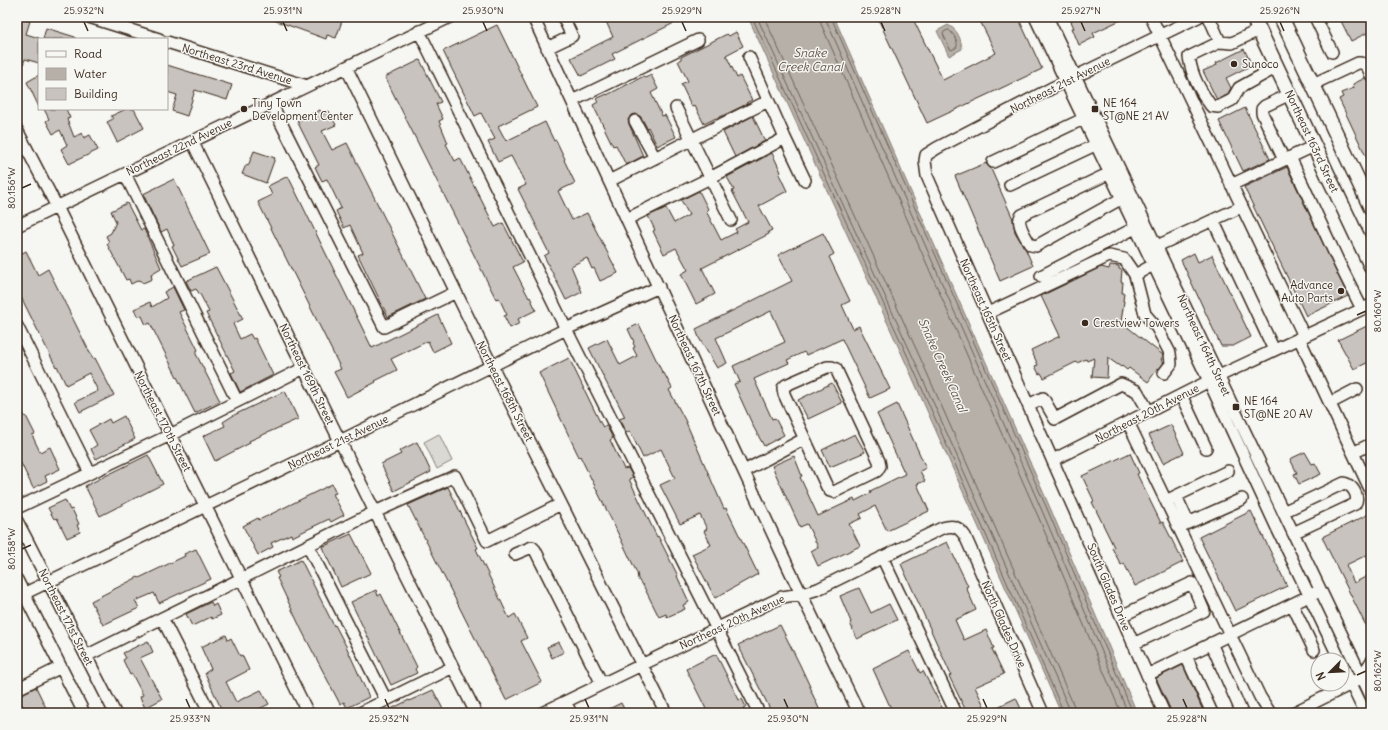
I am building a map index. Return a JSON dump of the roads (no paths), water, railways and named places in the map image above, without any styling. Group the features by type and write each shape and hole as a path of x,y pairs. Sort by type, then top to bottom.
{"main road":[{"name":"Northeast 163rd Street","path":"1253,17 1371,266"},
{"path":"1281,20 1313,84 1371,208"}],"street":[{"path":"89,17 156,38"},
{"name":"Northeast 22nd Avenue","path":"17,226 450,17"},
{"name":"Northeast 167th Street","path":"533,17 859,713"},
{"path":"547,48 572,36 563,17"},
{"name":"Northeast 164th Street","path":"1035,17 1209,381 1336,652"},
{"name":"Northeast 164th Street","path":"1047,17 1158,246 1293,533 1367,678 1371,696"},
{"path":"1151,17 1241,207 1371,491"},
{"name":"Northeast 21st Avenue","path":"925,158 930,152 937,148 1065,81 1198,17"},
{"path":"1209,17 1220,42"},
{"path":"1316,17 1332,52"},
{"path":"1259,30 1232,42 1220,42 1188,57 1190,70 1200,90 1211,106 1218,107 1232,100 1239,88 1277,68"},
{"path":"419,31 566,329 759,713"},
{"path":"572,101 698,40"},
{"name":"Northeast 23rd Avenue","path":"168,42 307,86"},
{"path":"749,57 805,180"},
{"path":"1313,84 1363,62 1371,75"},
{"name":"Northeast 168th Street","path":"346,67 492,366 666,713"},
{"path":"1290,94 1265,106 1262,109 1262,113 1287,158 1340,265 1367,307"},
{"path":"610,181 768,101"},
{"path":"271,103 384,327 456,292"},
{"path":"676,108 731,220"},
{"path":"992,162 1083,119"},
{"path":"635,121 655,158"},
{"name":"Northeast 170th Street","path":"17,130 57,207 308,713"},
{"path":"628,219 785,138"},
{"name":"Northeast 169th Street","path":"192,141 476,713"},
{"path":"1010,185 1096,145"},
{"path":"1230,185 1314,146"},
{"name":"Northeast 165th Street","path":"925,158 928,176 1053,460"},
{"path":"1120,169 1022,215 1019,218 1022,229 1031,245 1036,246 1132,192"},
{"path":"125,174 237,401"},
{"path":"1158,246 1241,207"},
{"path":"1213,220 1274,350"},
{"path":"1041,276 1135,228"},
{"path":"988,313 1109,256 1124,259 1135,275 1145,314 1157,328 1170,353 1171,364 1164,373"},
{"path":"1135,275 1153,265"},
{"name":"Northeast 21st Avenue","path":"20,595 340,441 566,329 659,287"},
{"name":"Northeast 20th Avenue","path":"1053,460 1219,376 1367,307"},
{"path":"17,326 90,473"},
{"path":"827,367 832,367 836,369 880,466 877,471 834,492 830,491 804,439 784,394 783,388 786,385 827,367"},
{"path":"17,508 170,435 304,368"},
{"path":"1028,405 1043,398 1055,419 1121,384 1136,391 1149,412"},
{"path":"1330,403 1357,390"},
{"path":"1182,395 1206,448"},
{"path":"1128,422 1171,498 1183,524 1203,578 1260,697 1270,713"},
{"path":"744,470 804,439"},
{"path":"1353,453 1371,444"},
{"name":"South Glades Drive","path":"1053,460 1164,713"},
{"path":"1171,498 1228,471"},
{"path":"1348,484 1354,479 1363,475"},
{"path":"86,656 375,512 455,476 487,542 562,504"},
{"path":"1283,512 1344,483 1352,486 1357,498 1355,504 1293,533"},
{"path":"1183,524 1242,499"},
{"name":"Northeast 171st Street","path":"17,521 115,713"},
{"name":"Northeast 20th Avenue","path":"542,713 782,596 802,594 818,589 942,528 955,526 961,530 965,536"},
{"name":"North Glades Drive","path":"965,536 1043,713"},
{"path":"308,546 386,700"},
{"path":"515,554 532,547 536,550 602,684"},
{"path":"882,557 956,713"},
{"path":"1121,616 1203,578"},
{"path":"17,580 20,595 61,667 84,713"},
{"path":"1192,583 1204,610"},
{"path":"1147,675 1321,590"},
{"path":"1133,644 1216,604"},
{"path":"1292,604 1314,650"},
{"path":"162,618 210,713"},
{"path":"1211,643 1242,713"},
{"path":"1186,656 1212,713"},
{"path":"1293,713 1351,684 1367,678 1371,662"},
{"path":"17,689 61,667"},
{"path":"360,713 453,667"},
{"path":"1351,684 1365,713"},
{"path":"566,702 571,713"}],"water":[{"name":"Snake Creek Canal","path":"748,17 834,17 1051,510 1137,713 1061,713 909,370"},
{"path":"948,25 954,29 958,35 962,49 949,56 937,31"}],"place":[{"name":"Sunoco","path":"1234,64"},
{"name":"Tiny Town Development Center","path":"244,109"},
{"name":"NE 164 ST@NE 21 AV","path":"1095,109"},
{"name":"Advance Auto Parts","path":"1341,291"},
{"name":"Crestview Towers","path":"1085,323"},
{"name":"NE 164 ST@NE 20 AV","path":"1236,407"}]}
